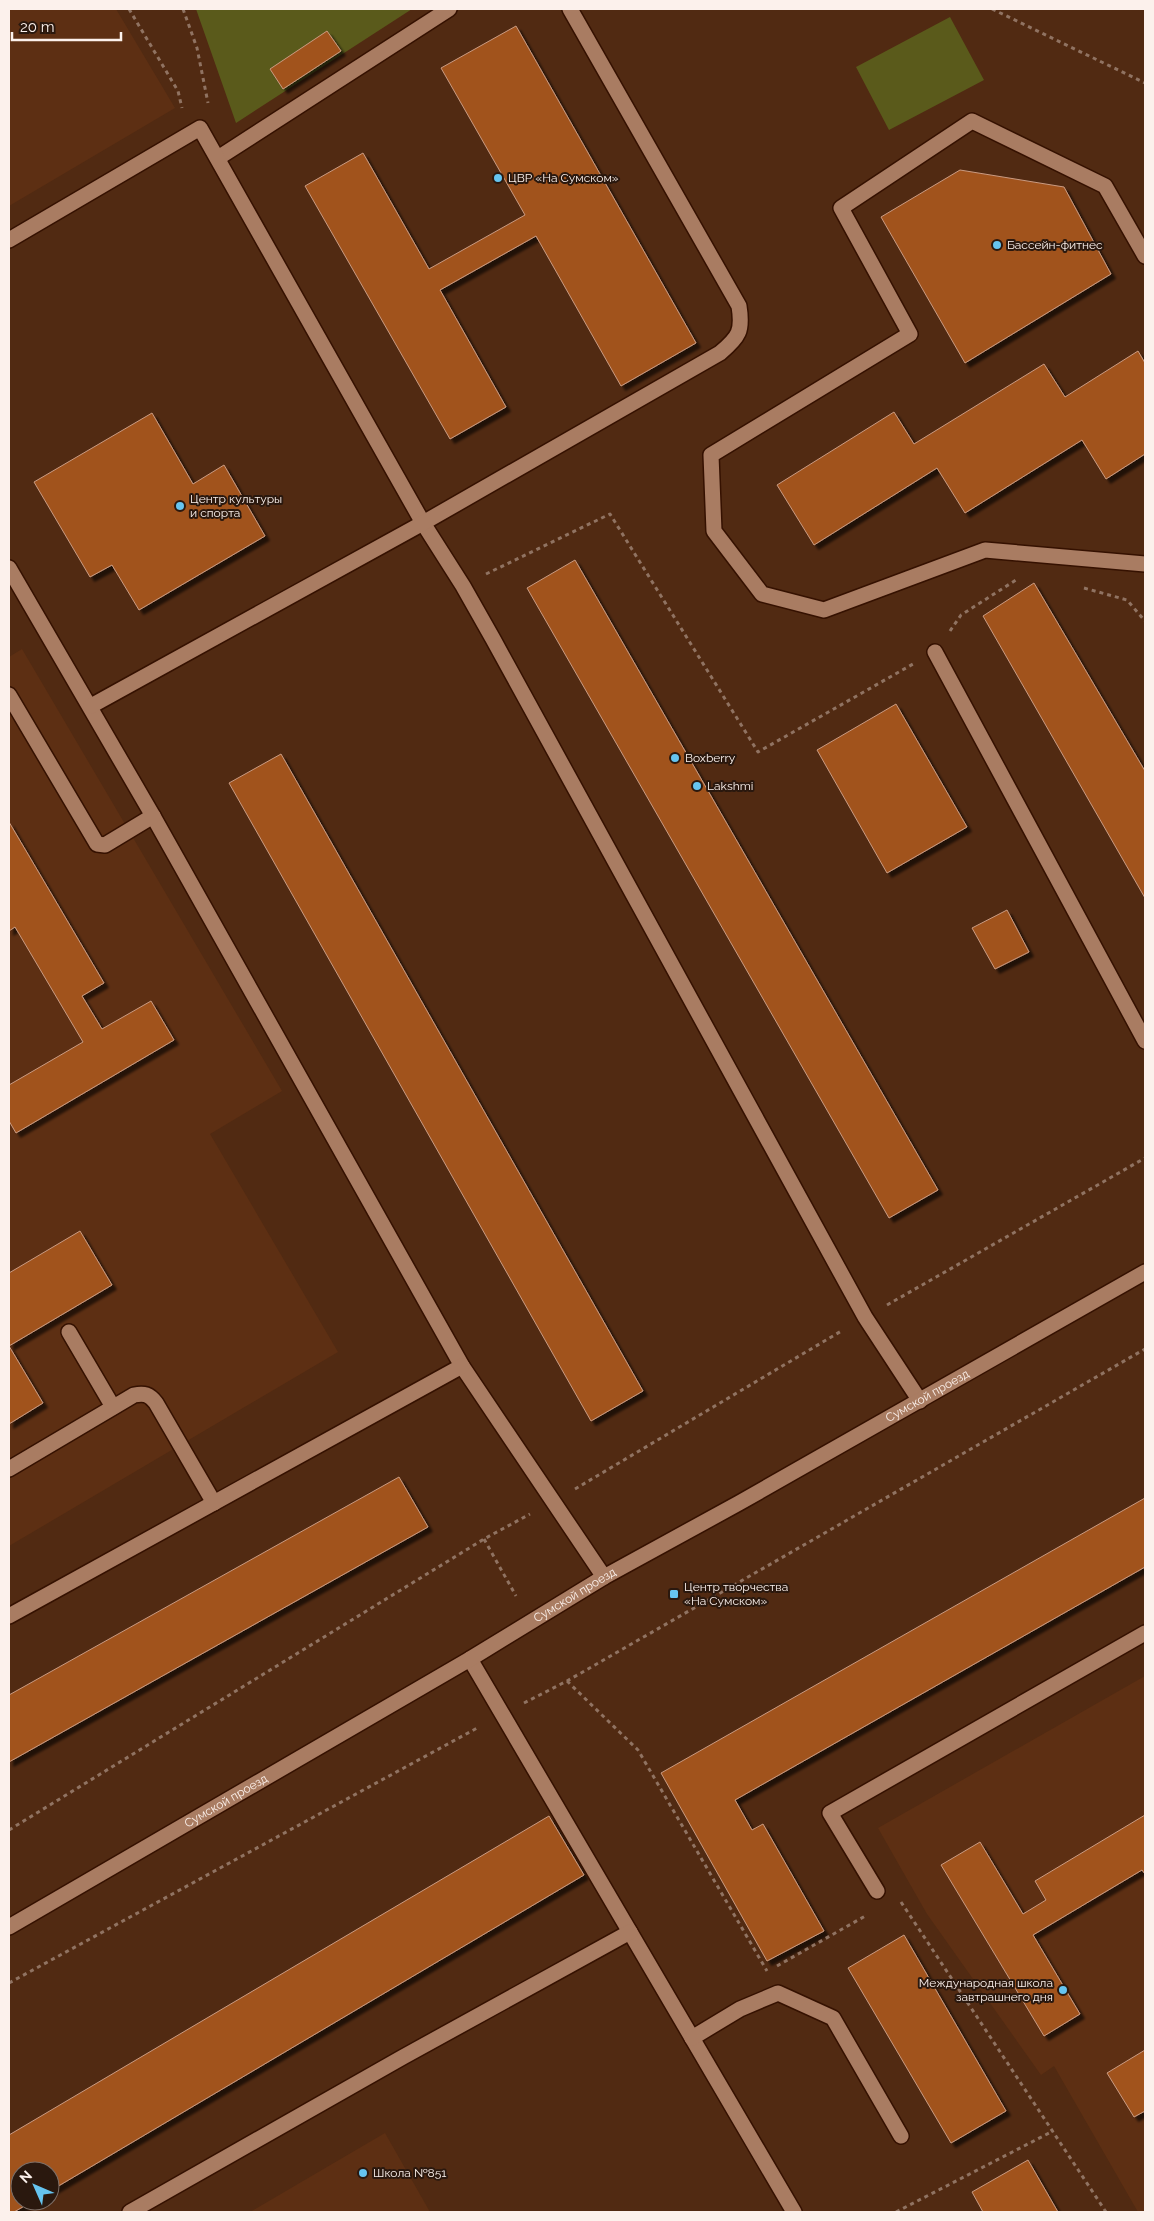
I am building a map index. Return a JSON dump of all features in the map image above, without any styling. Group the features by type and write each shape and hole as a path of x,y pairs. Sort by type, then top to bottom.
{"street":[{"path":"218,158 449,9"},
{"path":"91,706 423,523 720,353 736,340 742,324 739,306 570,9"},
{"path":"1145,256 1106,186 972,121 840,208 910,334 711,455 714,531 762,594 824,610 985,550 1145,564"},
{"path":"9,240 194,131 218,158 423,523 463,586 865,1317 920,1401"},
{"path":"9,568 91,706 462,1366 604,1577"},
{"path":"935,652 1145,1041"},
{"path":"9,695 97,844 105,845 153,816"},
{"name":"Сумской проезд","path":"9,1927 470,1659 604,1577 920,1401 1145,1272"},
{"path":"69,1332 113,1407"},
{"path":"9,1616 462,1366"},
{"path":"9,1469 134,1395 143,1393 150,1396 214,1503"},
{"path":"877,1891 830,1813 1145,1633"},
{"path":"470,1659 794,2212"},
{"path":"130,2212 403,2057 630,1932"},
{"path":"692,2038 740,2009 778,1993 833,2018 901,2136"}],"path":[{"path":"129,9 178,91 194,131"},
{"path":"183,9 197,48 209,101 194,131"},
{"path":"992,9 1145,83"},
{"path":"463,586 610,514 758,752 935,652 961,615 1021,576"},
{"path":"1082,587 1127,600 1145,621"},
{"path":"9,1983 502,1714 568,1681 1145,1349"},
{"path":"484,1540 516,1596"},
{"path":"568,1681 638,1750 767,1971 873,1911"},
{"path":"877,1891 898,1895 1106,2212"},
{"path":"896,2212 1053,2131"}],"shaded area":[{"path":"9,9 116,9 175,108 9,206"},
{"path":"196,9 412,9 236,123"},
{"path":"950,17 984,80 889,130 856,67"},
{"path":"22,649 282,1091 210,1134 338,1352 9,1546 9,657"},
{"name":"Международная школа завтрашнего дня","path":"1145,1676 1145,2212 1138,2212 1054,2066 1041,2075 927,1914 878,1828"},
{"name":"Школа №851","path":"385,2133 430,2212 250,2212"}],"building":[{"path":"516,26 696,343 621,386 536,236 440,290 506,407 450,439 305,186 363,153 429,269 525,215 441,68"},
{"path":"327,31 341,51 283,89 270,69"},
{"name":"Бассейн-фитнес","path":"960,170 1064,187 1111,274 965,363 881,217"},
{"path":"1138,351 1145,363 1145,454 1106,479 1082,440 965,513 937,468 814,545 777,485 894,412 914,444 1044,364 1065,397"},
{"path":"152,413 193,484 224,465 265,536 139,610 112,565 90,577 34,482"},
{"path":"575,560 938,1190 889,1218 527,588"},
{"path":"1034,583 1145,771 1145,898 983,616"},
{"path":"896,704 967,827 887,873 817,750"},
{"path":"281,754 643,1391 591,1421 229,783"},
{"path":"9,822 104,983 82,996 102,1029 151,1001 174,1040 16,1133 9,1121 9,1085 83,1042 15,927 9,931"},
{"path":"1007,910 1029,952 995,969 972,928"},
{"path":"80,1231 112,1285 9,1346 9,1273"},
{"path":"9,1346 43,1403 9,1424"},
{"path":"399,1477 428,1527 9,1762 9,1695"},
{"path":"1145,1498 1145,1567 735,1800 752,1830 763,1824 824,1931 767,1961 661,1773"},
{"path":"1145,1815 1145,1874 1142,1870 1033,1935 1080,2014 1044,2036 941,1865 980,1842 1023,1914 1046,1900 1035,1881"},
{"path":"549,1816 584,1875 60,2185 60,2161 10,2161 10,2211 16,2211 14,2212 9,2212 9,2135"},
{"path":"904,1935 1006,2111 951,2143 848,1968"},
{"path":"1145,2050 1145,2111 1134,2117 1107,2073"},
{"path":"1028,2160 1058,2212 983,2212 972,2192"}],"place":[{"name":"ЦВР «На Сумском»","path":"498,178"},
{"name":"Бассейн-фитнес","path":"997,245"},
{"name":"Центр культуры и спорта","path":"180,506"},
{"name":"Boxberry","path":"675,758"},
{"name":"Lakshmi","path":"697,786"},
{"name":"Центр творчества «На Сумском»","path":"674,1594"},
{"name":"Международная школа завтрашнего дня","path":"1063,1990"},
{"name":"Школа №851","path":"363,2173"}]}
